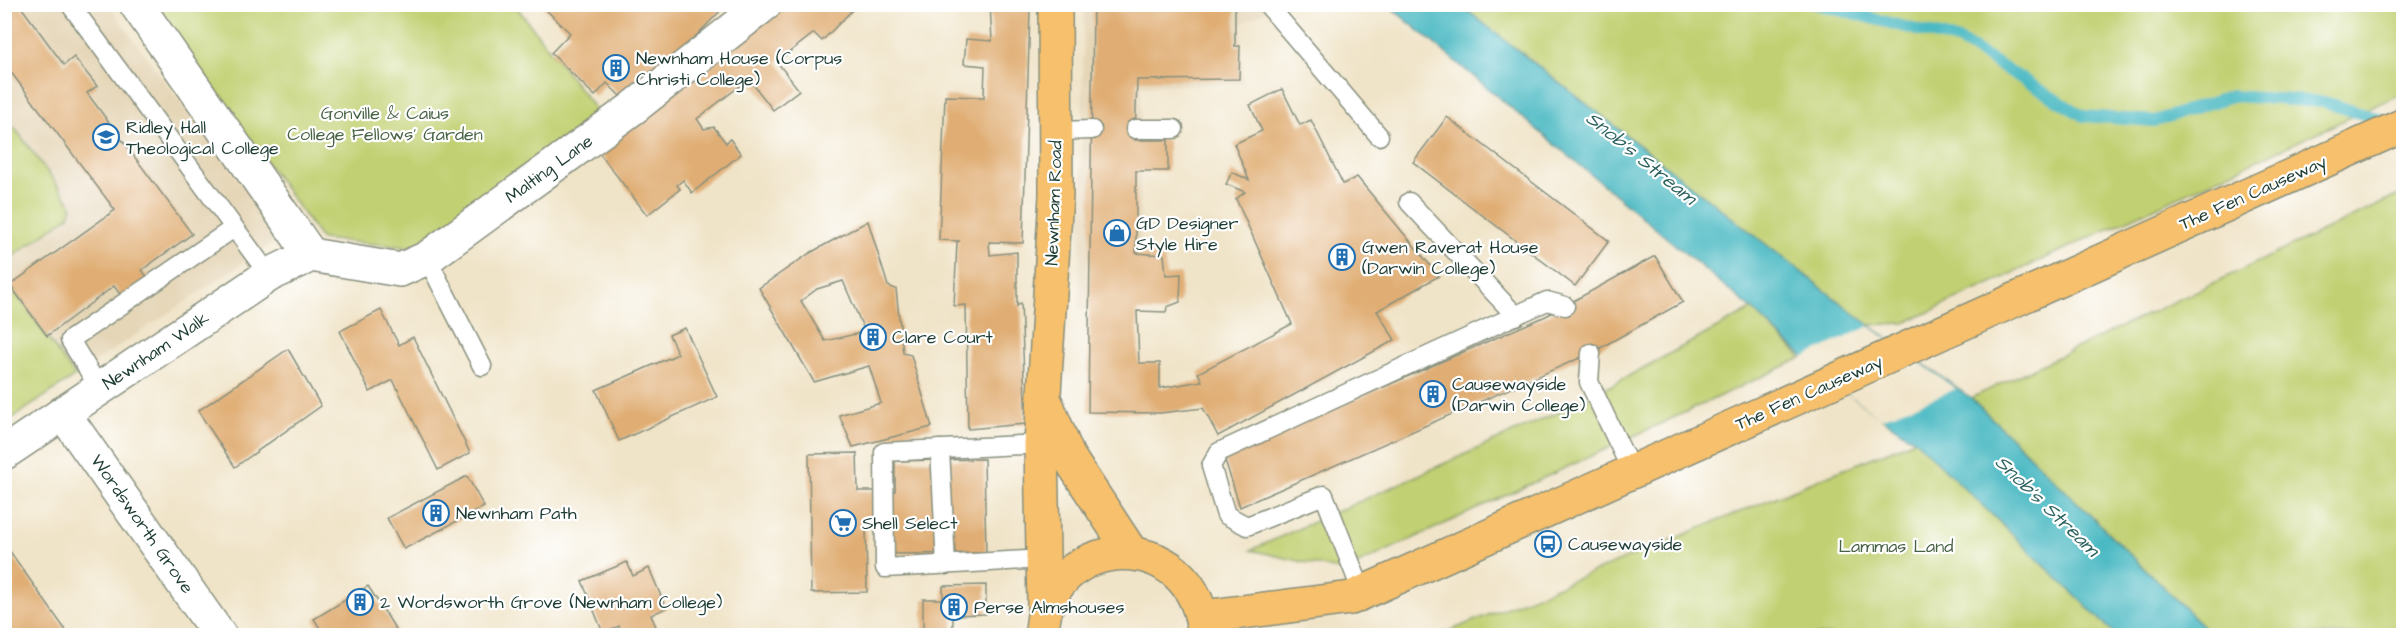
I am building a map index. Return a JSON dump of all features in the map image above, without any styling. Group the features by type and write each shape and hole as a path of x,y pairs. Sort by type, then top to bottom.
{"main road":[{"name":"Newnham Road","path":"1043,621 1041,444 1057,131 1055,4"},
{"name":"The Fen Causeway","path":"1204,626 1351,597 2403,125"},
{"name":"Newnham Road","path":"1045,401 1068,456 1131,552"},
{"path":"1043,621 1062,580 1081,564 1100,556 1131,552 1165,563 1182,577 1197,597 1204,626"}],"street":[{"path":"136,4 311,255"},
{"name":"Malting Lane","path":"311,255 400,270 427,258 633,108 765,4"},
{"name":"Newnham Walk","path":"4,453 269,275 311,255"},
{"name":"Wordsworth Grove","path":"63,413 220,636"}],"lane":[{"path":"70,4 269,275"},
{"path":"1267,4 1379,136"},
{"path":"1135,129 1174,129"},
{"path":"1057,131 1092,130"},
{"path":"1409,202 1516,316"},
{"path":"100,388 70,340 234,228"},
{"path":"427,258 482,366"},
{"path":"1362,592 1324,495 1247,526 1226,515 1211,466 1220,452 1547,301 1565,306"},
{"path":"1592,353 1589,382 1625,456"},
{"path":"1041,444 884,452 885,568 1042,559"},
{"path":"940,449 946,565"}],"shaded area":[{"name":"Ridley Hall Theological College","path":"5,5 108,5 281,237 5,423"},
{"path":"1084,5 1279,5 1240,24 1243,83 1141,86 1140,310 1079,309"}],"green space":[{"name":"Gonville & Caius College Fellows' Garden","path":"155,5 515,5 599,114 416,248 321,239"},
{"path":"1460,5 2403,5 2403,93 1905,323 1869,325"},
{"path":"14,127 72,205 69,216 5,262 5,133"},
{"path":"2403,193 2403,635 2212,635 1971,398"},
{"path":"4,277 75,376 5,423 4,423"},
{"path":"1752,309 1802,358 1343,571 1251,550 1575,405"},
{"name":"Lammas Land","path":"1915,440 2116,635 1437,636"}],"water":[{"name":"Snob's Stream","path":"1388,5 1460,5 1869,325 1971,398 2212,635 2116,635 1915,440 1871,411 1830,379 1752,309"}],"pier":[{"path":"1869,326 1956,389 1881,419 1802,358"}],"building":[{"path":"4,4 19,4 64,65 74,57 97,86 87,93 192,234 142,270 148,278 122,297 114,286 47,336 10,285 115,210 4,63"},
{"name":"Newnham House (Corpus Christi College)","path":"540,4 727,4 629,105 607,83 595,96 551,53 570,33"},
{"path":"774,4 858,4 822,41 814,33 777,62 799,90 773,110 749,79 697,119 704,129 714,127 726,143 730,139 741,154 692,193 683,180 677,185 680,189 647,215 593,145"},
{"path":"990,4 1030,4 1023,243 989,242 990,255 1017,252 1017,306 1021,303 1026,424 968,429 966,305 954,306 957,242 960,241 939,240 945,96 984,97 985,66 964,64 966,39 992,41"},
{"path":"1093,4 1235,4 1235,46 1240,46 1239,79 1137,80 1135,140 1168,140 1168,171 1136,171 1136,253 1164,255 1166,275 1181,274 1180,302 1167,307 1166,312 1137,311 1139,363 1160,363 1160,388 1202,381 1198,373 1292,324 1236,199 1245,192 1226,184 1232,172 1249,180 1234,144 1262,131 1250,105 1282,89 1300,125 1311,120 1343,184 1357,177 1439,276 1377,311 1395,340 1218,436 1203,408 1160,413 1088,412"},
{"path":"1447,117 1609,241 1575,286 1413,162"},
{"name":"Clare Court","path":"868,221 888,286 896,289 903,353 911,355 932,427 853,447 839,415 881,403 869,366 814,382 759,288 810,253","holes":["843,281 865,332 825,341 801,301 817,289"]},
{"name":"Causewayside (Darwin College)","path":"1655,256 1683,302 1591,353 1240,507 1224,457 1546,316"},
{"path":"381,310 399,345 413,337 470,453 438,470 393,380 370,392 340,331"},
{"path":"685,328 717,397 619,441 596,390 678,354 669,335"},
{"path":"288,349 321,406 235,467 198,411"},
{"path":"857,453 858,491 895,491 895,461 984,459 986,553 892,554 892,524 866,524 867,592 811,593 809,454"},
{"name":"Newnham Path","path":"467,476 484,507 404,549 387,518"},
{"path":"4,543 67,632 62,636 4,636"},
{"path":"627,562 633,576 649,568 666,608 651,615 660,636 623,636 619,626 603,633 582,581"},
{"name":"Perse Almshouses","path":"986,585 986,614 953,615 953,636 923,636 923,599 943,599 943,586"},
{"name":"2 Wordsworth Grove (Newnham College)","path":"368,586 400,636 325,636 314,619"}],"waterway":[{"path":"1816,4 1960,41 2083,116 2155,121 2232,96 2324,102 2391,123"}],"place":[{"name":"Newnham House (Corpus Christi College)","path":"616,68"},
{"name":"Ridley Hall Theological College","path":"106,137"},
{"name":"GD Designer Style Hire","path":"1117,233"},
{"name":"Gwen Raverat House (Darwin College)","path":"1342,257"},
{"name":"Clare Court","path":"873,337"},
{"name":"Causewayside (Darwin College)","path":"1433,394"},
{"name":"Newnham Path","path":"436,513"},
{"name":"Shell Select","path":"843,523"},
{"name":"Causewayside","path":"1548,544"},
{"name":"2 Wordsworth Grove (Newnham College)","path":"360,602"},
{"name":"Perse Almshouses","path":"954,607"}]}
